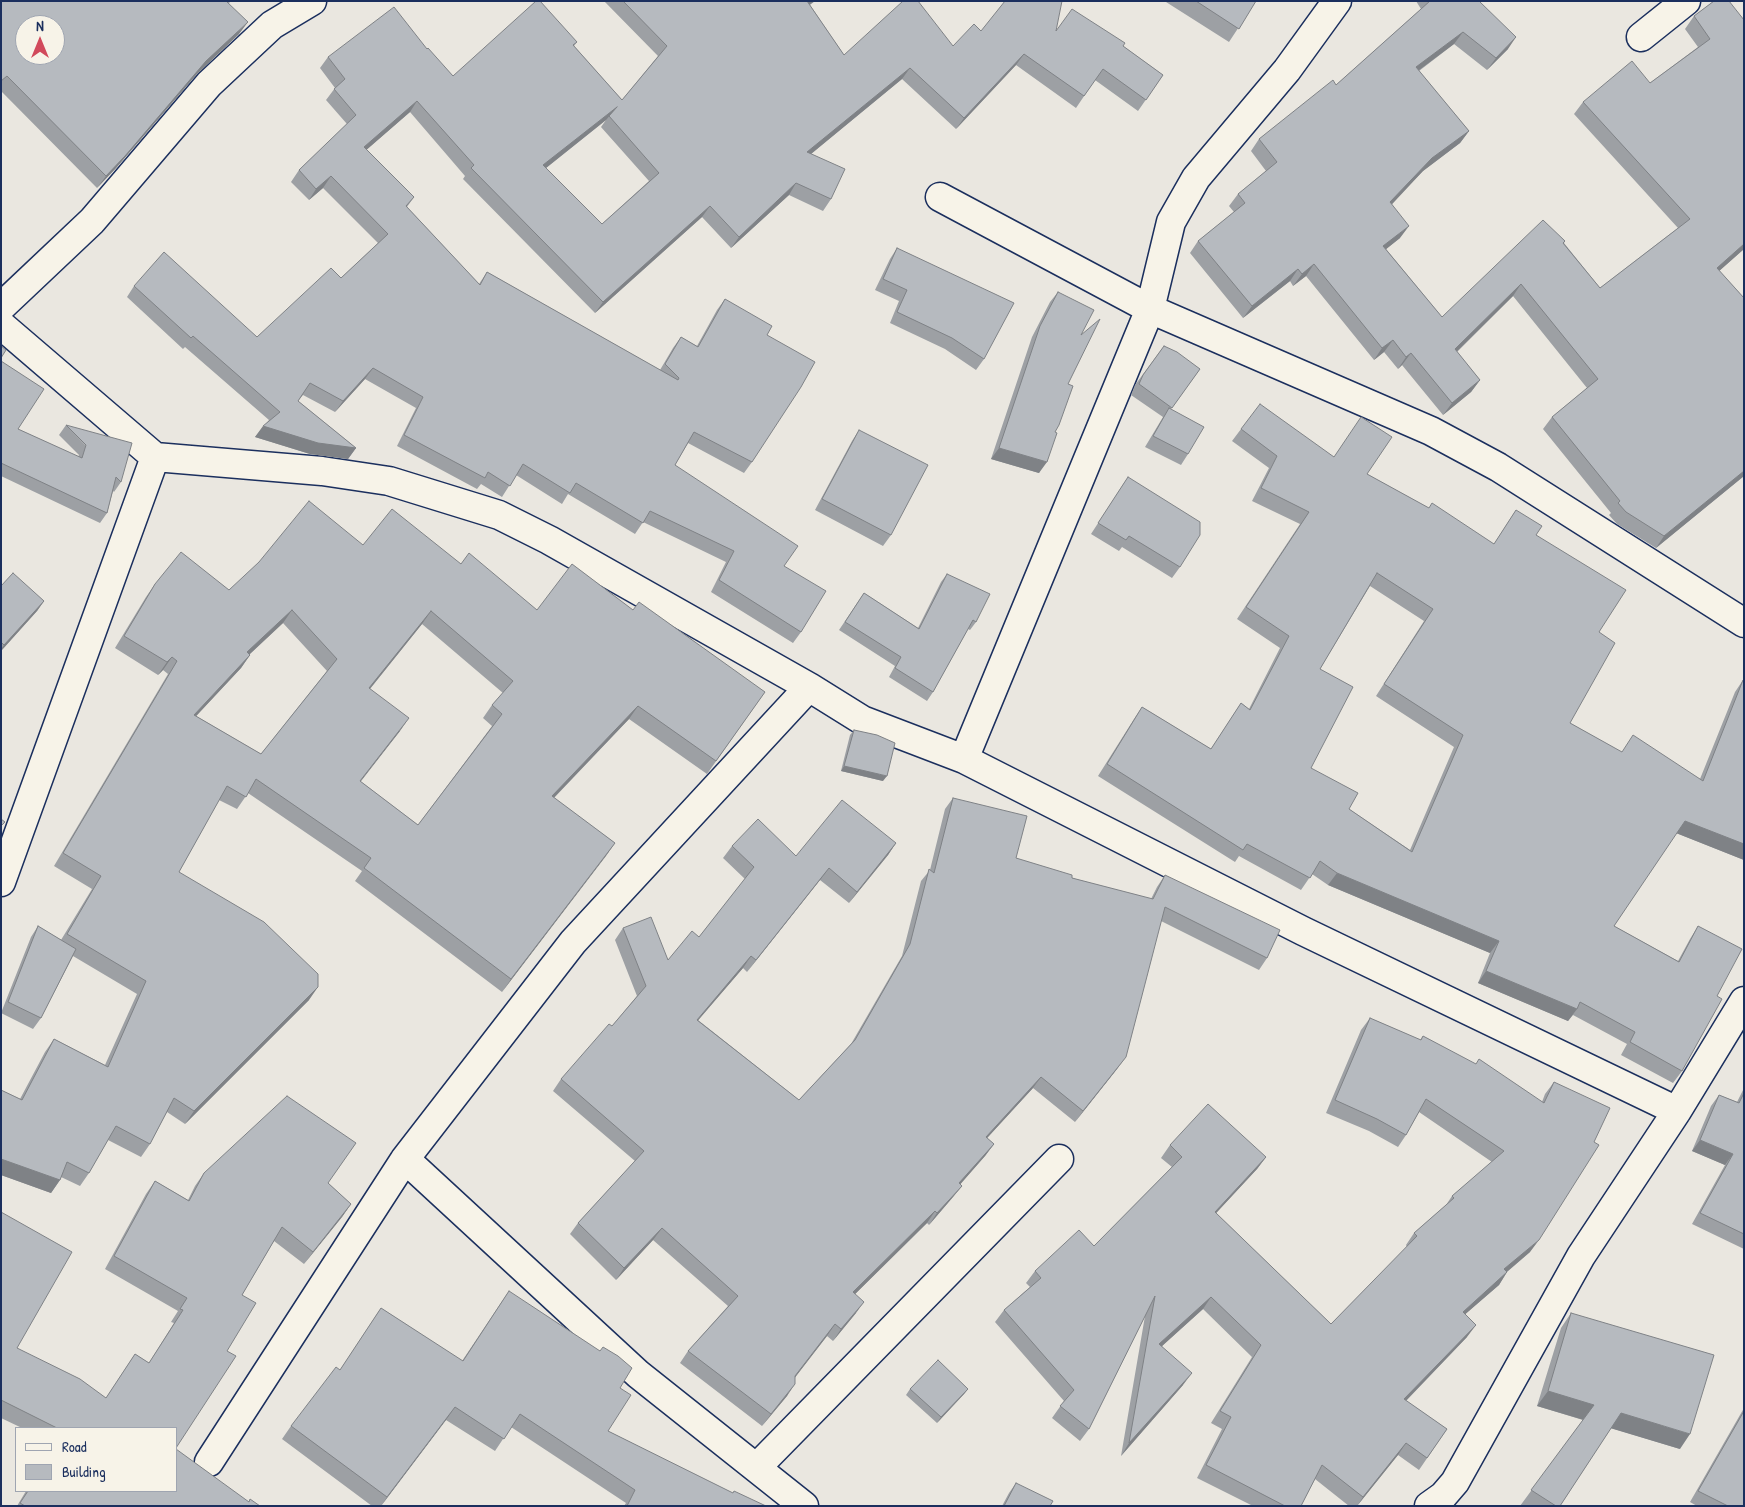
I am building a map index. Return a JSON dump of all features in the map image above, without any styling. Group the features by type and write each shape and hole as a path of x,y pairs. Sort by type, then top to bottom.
{"street":[{"path":"1,307 92,221 209,84 272,25 312,1"},
{"path":"964,759 1150,309 1171,222 1196,178 1287,70 1338,1"},
{"path":"1641,37 1686,1"},
{"path":"940,197 1150,309 1431,432 1498,467 1744,623"},
{"path":"1,324 155,457 322,471 389,481 498,515 549,540 809,687 862,720 964,759 1303,931 1677,1111"},
{"path":"1,882 155,457"},
{"path":"209,1462 405,1159 573,942 809,687"},
{"path":"1429,1506 1443,1496 1455,1482 1582,1256 1677,1111 1744,1001"},
{"path":"405,1159 638,1374 804,1506"},
{"path":"757,1467 1059,1159"}],"building":[{"path":"1,1 226,1 248,22 206,61 106,176 7,76 1,81"},
{"path":"536,1 540,1 577,42 573,45 622,100 667,46 623,1 807,1 844,55 903,1 918,1 953,46 974,24 981,31 1005,1 1062,1 1056,31 1072,9 1125,43 1123,46 1163,75 1146,100 1103,69 1084,96 1024,54 964,118 910,68 807,152 845,169 831,199 796,183 739,237 710,206 603,302 471,168 474,165 417,101 364,147 414,197 406,206 480,285 487,272 678,380 679,378 665,364 681,337 698,347 725,299 772,326 767,335 815,362 752,462 694,432 675,465 798,546 784,566 826,591 801,632 719,580 734,551 650,511 643,523 576,483 570,493 523,464 510,486 488,472 485,478 404,435 423,397 373,368 343,401 310,383 298,401 356,448 318,443 263,426 280,412 193,336 191,338 134,286 164,252 257,337 331,268 341,278 388,234 331,176 316,189 299,170 356,115 334,89 345,79 328,57 394,7 427,49 453,76","holes":["617,107 609,116 659,173 602,224 543,165"]},
{"path":"1196,1 1256,1 1239,29"},
{"path":"1430,1 1479,1 1516,37 1496,58 1463,32 1416,67 1469,131 1432,158 1390,202 1409,226 1383,246 1442,317 1543,220 1565,241 1563,243 1600,288 1690,219 1583,102 1632,61 1650,83 1710,39 1694,16 1714,1 1729,1 1744,20 1744,244 1717,268 1744,298 1744,471 1664,536 1626,512 1618,503 1620,501 1552,417 1598,379 1521,284 1455,349 1480,380 1452,403 1411,353 1406,357 1393,340 1382,348 1314,264 1302,274 1298,269 1252,306 1198,241 1245,203 1238,194 1277,162 1259,139 1333,80 1336,85"},
{"path":"897,248 1014,303 984,359 952,338 897,312 907,290 883,279"},
{"path":"1058,292 1094,310 1081,335 1100,319 1068,384 1073,386 1055,432 1057,433 1047,462 999,448 1040,326"},
{"path":"1,346 6,350 1,358"},
{"path":"1164,346 1177,352 1200,369 1172,408 1139,384 1143,375"},
{"path":"1,361 44,389 18,429 82,458 86,445 66,425 132,443 121,482 116,477 107,513 1,463"},
{"path":"1260,404 1334,457 1361,417 1392,437 1367,474 1429,508 1432,503 1494,544 1516,510 1542,526 1536,535 1626,590 1599,632 1615,643 1570,723 1622,752 1633,735 1703,781 1744,680 1744,844 1685,821 1614,926 1679,962 1698,926 1742,949 1717,996 1722,999 1682,1071 1630,1042 1635,1032 1580,1002 1577,1009 1486,971 1499,941 1337,873 1320,861 1310,878 1247,844 1243,850 1107,764 1142,707 1211,749 1241,703 1250,710 1289,636 1246,607 1309,512 1261,488 1277,456 1241,429","holes":["1377,573 1433,609 1384,684 1463,735 1412,852 1349,809 1358,793 1311,768 1353,687 1320,669"]},
{"path":"1169,408 1204,427 1188,454 1153,436"},
{"path":"859,430 928,465 891,535 822,499"},
{"path":"1128,477 1200,522 1200,535 1180,567 1129,536 1126,540 1098,523"},
{"path":"309,501 363,545 392,509 461,564 469,553 537,610 572,564 633,610 639,602 765,692 716,761 638,706 552,796 615,843 511,979 364,868 371,858 256,779 246,797 227,786 179,872 264,922 318,974 318,987 194,1111 174,1098 150,1144 116,1126 89,1173 67,1162 60,1180 1,1159 1,1090 22,1100 54,1039 108,1067 146,981 67,934 101,876 63,853 177,661 172,657 167,662 124,636 155,584 181,552 229,590 259,562","holes":["292,610 337,659 261,754 194,715 250,655 247,652","431,611 513,681 492,705 502,714 418,825 360,781 409,718 369,688"]},
{"path":"13,573 44,601 4,645 1,642 1,586"},
{"path":"947,574 990,594 976,622 973,620 933,692 895,668 901,657 845,622 864,593 919,629"},
{"path":"854,730 877,735 895,743 887,776 844,766"},
{"path":"953,798 1027,816 1016,858 1072,875 1072,878 1153,899 1165,875 1280,930 1267,958 1165,907 1126,1057 1083,1111 1041,1077 986,1137 994,1144 959,1183 962,1186 937,1213 935,1211 853,1292 864,1302 841,1329 835,1324 795,1376 795,1384 771,1414 688,1351 738,1296 662,1228 624,1268 578,1223 644,1151 561,1079 609,1024 612,1026 646,986 623,928 651,917 668,960 692,931 699,937 754,867 732,846 758,819 796,856 842,800 896,843 857,892 829,868 756,960 751,956 697,1020 799,1100 855,1040 910,944 929,869 934,873"},
{"path":"38,926 76,949 41,1018 8,1002"},
{"path":"1370,1018 1421,1040 1423,1036 1476,1064 1479,1059 1544,1103 1554,1082 1610,1108 1594,1142 1599,1145 1539,1240 1504,1269 1507,1272 1463,1312 1476,1325 1404,1399 1447,1429 1427,1458 1406,1443 1363,1497 1322,1465 1301,1506 1285,1506 1206,1465 1231,1417 1220,1411 1261,1345 1211,1297 1159,1344 1192,1373 1129,1443 1155,1296 1089,1429 1060,1406 1074,1390 1004,1310 1041,1278 1035,1271 1079,1230 1094,1246 1182,1157 1170,1145 1208,1104 1266,1157 1215,1212 1331,1324 1417,1236 1414,1233 1454,1198 1452,1196 1504,1151 1426,1099 1406,1135 1377,1119 1335,1100"},
{"path":"1744,1093 1744,1234 1700,1213 1733,1154 1700,1140 1719,1095 1739,1103"},
{"path":"287,1096 356,1143 328,1183 351,1204 313,1252 282,1227 242,1295 256,1303 227,1351 236,1356 178,1445 178,1427 55,1427 1,1400 1,1212 72,1252 17,1348 80,1379 106,1398 135,1354 149,1363 183,1310 180,1309 187,1298 114,1256 155,1181 189,1201 204,1173"},
{"path":"509,1291 600,1351 603,1347 618,1356 632,1368 620,1388 631,1395 608,1431 733,1493 734,1491 766,1506 627,1506 635,1490 520,1414 504,1439 455,1407 387,1497 291,1426 336,1367 340,1370 381,1308 463,1361"},
{"path":"1571,1313 1714,1355 1690,1434 1621,1413 1560,1506 1556,1506 1531,1490 1594,1405 1548,1391"},
{"path":"938,1360 968,1389 941,1417 910,1389"},
{"path":"1744,1411 1744,1506 1728,1506 1698,1491"},
{"path":"178,1450 249,1502 250,1499 260,1506 25,1506 20,1503 27,1492 178,1492"},
{"path":"1016,1483 1053,1501 1050,1506 1004,1506"}]}
